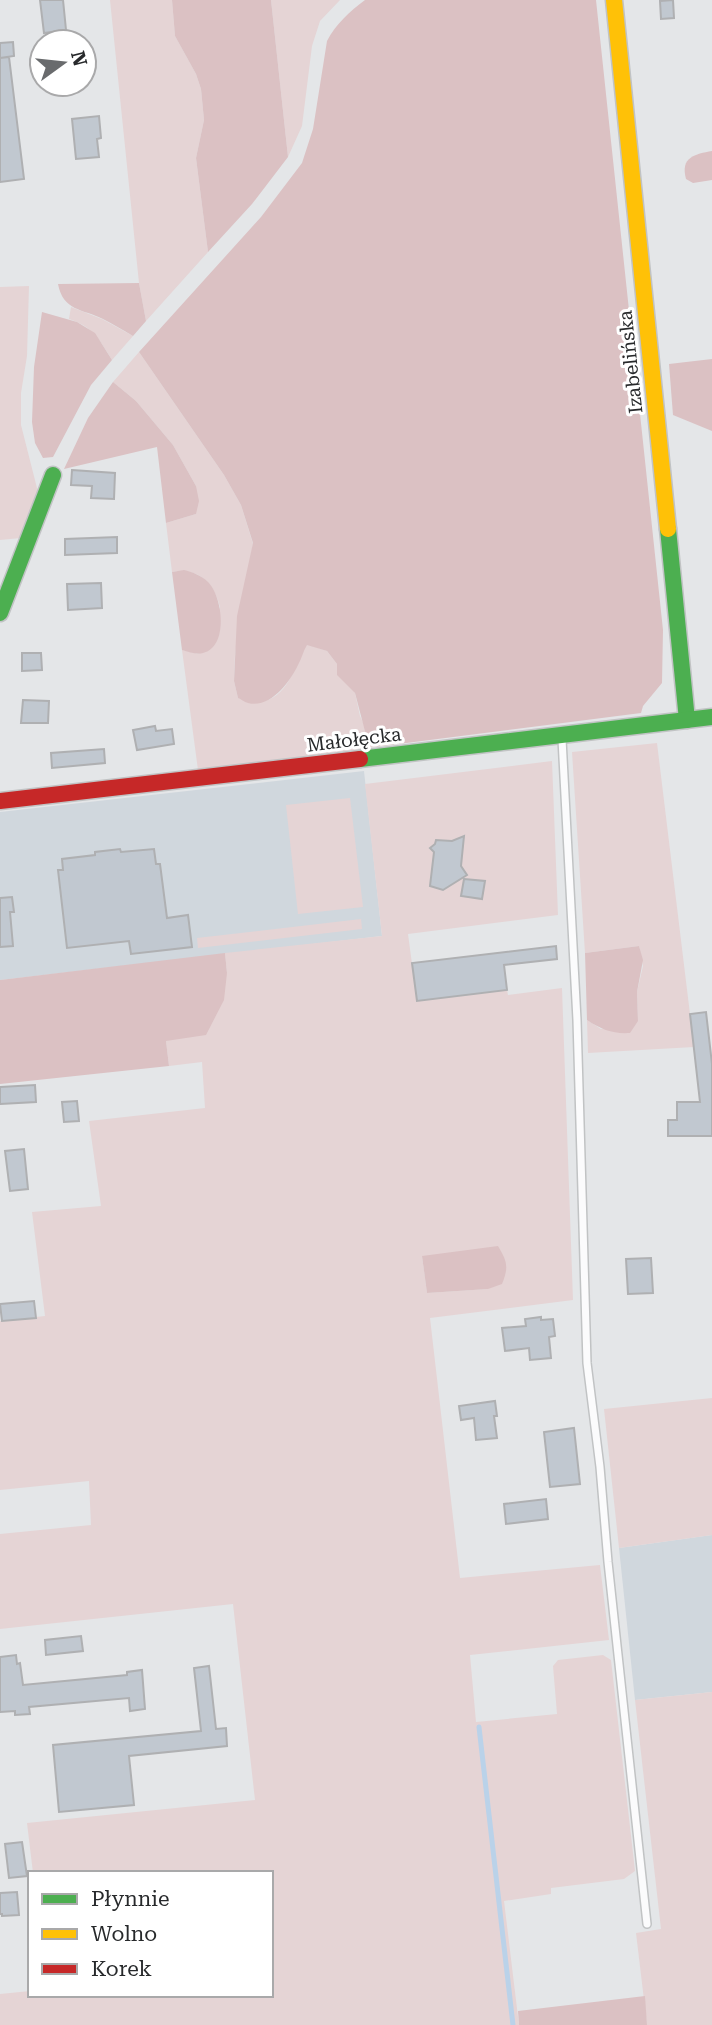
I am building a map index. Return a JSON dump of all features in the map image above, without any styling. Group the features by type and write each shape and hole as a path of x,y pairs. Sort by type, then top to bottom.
{"street":[{"name":"Izabelińska","path":"614,0 687,720"},
{"path":"0,613 53,475"},
{"name":"Małołęcka","path":"0,801 712,718"}],"lane":[{"path":"562,736 577,1020 587,1363 647,1924"}],"shaded area":[{"path":"110,0 172,0 175,36 196,74 201,89 204,120 196,158 208,252 146,321 139,283"},
{"path":"172,0 271,0 288,157 252,204 208,252 196,158 204,120 201,89 196,74 175,36"},
{"path":"271,0 340,0 320,21 312,46 302,126 288,157"},
{"path":"365,0 596,0 663,630 662,683 643,706 641,713 375,747 366,735 355,693 337,675 337,664 327,651 307,645 290,679 278,693 256,704 238,698 234,681 237,616 253,543 241,505 224,475 139,352 261,217 302,163 313,129 327,41 343,19"},
{"path":"712,151 712,180 693,183 686,179 687,161 695,155"},
{"path":"139,283 146,321 133,336 69,304 58,284"},
{"path":"29,286 21,425 38,492 21,538 0,540 0,287"},
{"path":"71,307 102,319 133,336 112,360 90,330 69,319"},
{"path":"42,312 77,322 95,333 112,360 91,385 53,457 43,458 35,443 32,422 34,367"},
{"path":"139,352 224,475 241,505 253,544 235,654 234,681 238,698 262,701 280,692 291,677 307,644 327,651 355,693 360,716 375,747 198,770 182,650 199,654 220,607 214,591 204,579 190,572 172,572 166,523 196,514 196,486 173,445 136,401 113,382"},
{"path":"712,359 712,431 673,415 669,364"},
{"path":"113,382 136,401 173,445 196,486 199,501 196,514 166,523 157,447 64,469 88,418"},
{"path":"184,570 208,582 220,609 220,632 217,641 211,649 201,654 182,650 172,572"},
{"path":"657,743 694,1047 588,1053 587,1020 601,1029 638,1021 637,992 643,966 639,946 585,953 572,752"},
{"path":"552,761 558,915 408,934 417,1001 507,990 508,995 562,988 573,1300 430,1318 460,1578 600,1565 609,1640 470,1655 476,1722 557,1714 553,1666 558,1660 603,1655 611,1660 635,1871 624,1879 551,1888 551,1894 504,1901 519,2025 0,2025 0,1994 28,1991 28,1997 273,1997 273,1871 33,1871 27,1823 255,1800 233,1604 0,1629 0,1534 91,1525 89,1481 0,1490 0,1321 45,1316 32,1212 101,1206 89,1121 205,1108 202,1062 169,1066 166,1041 227,973 225,953 382,936 365,784","holes":["422,1256 488,1289 427,1293"]},
{"path":"364,771 382,936 0,980 0,812"},
{"path":"350,798 363,907 298,914 286,805"},
{"path":"361,919 362,929 198,948 197,938"},
{"path":"639,946 643,960 637,992 638,1021 630,1033 608,1031 587,1020 585,953"},
{"path":"225,953 227,973 224,1000 206,1035 166,1041 169,1066 0,1084 0,980"},
{"path":"498,1246 506,1264 502,1284 488,1289 427,1293 422,1256"},
{"path":"712,1398 712,1535 619,1548 604,1409"},
{"path":"712,1535 712,1692 635,1700 619,1548"},
{"path":"712,1692 712,2025 647,2025 636,1933 661,1929 635,1700"},
{"path":"645,1996 647,2025 519,2025 518,2011"}],"building":[{"path":"40,0 63,0 66,28 43,28"},
{"path":"673,0 674,18 661,19 660,1"},
{"path":"13,42 14,56 0,58 0,43"},
{"path":"9,57 24,179 0,182 0,58"},
{"path":"99,116 99,157 76,159 72,119"},
{"path":"72,470 115,473 114,499 91,498 92,486 71,485"},
{"path":"117,537 117,553 65,555 65,539"},
{"path":"101,583 102,608 68,610 67,584"},
{"path":"22,653 41,653 42,670 22,671"},
{"path":"23,700 49,701 48,723 21,723"},
{"path":"155,726 156,731 172,729 174,744 137,750 133,730"},
{"path":"104,749 105,763 52,768 51,753"},
{"path":"464,836 461,866 467,875 443,890 430,886 434,852 430,848 436,840 452,841"},
{"path":"120,849 121,852 154,849 156,864 160,864 167,918 188,915 192,947 131,954 129,941 67,948 58,870 63,870 62,859"},
{"path":"464,879 485,881 482,899 461,896"},
{"path":"12,897 14,912 10,912 13,946 0,947 0,898"},
{"path":"556,946 557,959 504,965 507,990 417,1001 412,963"},
{"path":"706,1012 712,1064 712,1136 668,1136 668,1120 677,1120 677,1102 700,1102 690,1014"},
{"path":"35,1085 36,1102 0,1104 0,1087"},
{"path":"77,1101 79,1121 64,1122 62,1102"},
{"path":"24,1149 28,1189 10,1191 5,1151"},
{"path":"651,1258 653,1293 628,1294 626,1259"},
{"path":"34,1301 36,1318 2,1321 0,1304"},
{"path":"541,1317 541,1320 553,1319 555,1336 549,1337 551,1358 530,1360 529,1348 505,1351 502,1328 526,1326 525,1319"},
{"path":"495,1401 497,1438 476,1440 474,1418 461,1420 459,1406"},
{"path":"574,1428 580,1484 550,1487 544,1432"},
{"path":"546,1499 548,1519 506,1524 504,1504"},
{"path":"81,1636 83,1651 46,1655 45,1640"},
{"path":"16,1655 23,1685 127,1675 127,1672 142,1670 145,1709 130,1711 129,1698 29,1707 30,1714 0,1712 0,1657"},
{"path":"209,1666 216,1729 226,1728 227,1746 129,1756 134,1805 59,1812 53,1745 201,1731 194,1668"},
{"path":"22,1842 27,1876 9,1878 5,1844"},
{"path":"17,1892 19,1915 2,1916 0,1893"}],"waterway":[{"path":"479,1727 513,2025"}],"traffic: fast":[{"path":"0,613 53,475"},
{"path":"668,529 687,720"},
{"path":"360,759 712,717"}],"traffic: slow":[{"path":"614,0 668,529"}],"traffic: jam":[{"path":"0,801 360,759"}]}
